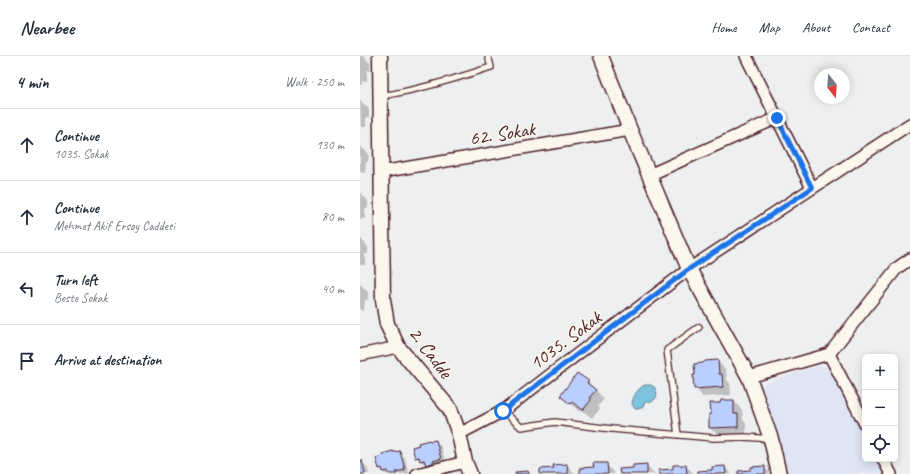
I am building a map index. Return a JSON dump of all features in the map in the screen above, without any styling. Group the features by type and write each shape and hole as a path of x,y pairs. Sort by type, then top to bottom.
{"street":[{"name":"2. Cadde","path":"380,56 383,300 388,324 398,347 450,409 459,434 467,468"},
{"path":"601,56 630,130 689,269 750,377 771,439 779,474"},
{"path":"746,56 812,188"},
{"path":"649,175 777,118"},
{"name":"1035. Sokak","path":"459,434 503,411 689,269 910,124"},
{"name":"62. Sokak","path":"381,172 630,130"},
{"path":"750,377 830,354 897,268 910,259"},
{"path":"360,355 398,347"},
{"path":"830,354 862,418"},
{"path":"885,462 891,474"},
{"path":"417,474 467,468"}],"lane":[{"path":"380,96 402,93 454,80 491,67 488,56"},
{"path":"678,435 667,350 699,327"},
{"path":"503,411 521,427 556,422 612,429 714,438 771,439"}],"shaded area":[{"path":"819,366 829,367 862,431 862,462 878,462 884,474 785,474 780,445 761,385"}],"water":[{"path":"645,385 651,385 655,388 657,394 656,398 652,402 645,402 642,408 635,409 632,404 633,398 638,390"}],"building":[{"path":"718,360 719,374 722,374 723,387 694,389 694,364"},
{"path":"577,373 589,381 587,383 596,390 590,397 591,400 583,410 572,402 570,404 560,396"},
{"path":"721,400 734,400 734,414 738,414 738,427 709,428 709,414 711,414 710,403 720,403"},
{"path":"436,440 441,459 426,465 424,460 420,461 419,457 415,458 412,447 419,445 418,443"},
{"path":"400,451 405,470 396,472 397,474 389,474 388,471 383,472 382,468 379,469 376,458 382,456 382,454"},
{"path":"362,460 365,474 360,474 360,461"},
{"path":"593,463 607,463 608,474 580,474 580,468 594,467"},
{"path":"567,464 568,474 540,474 540,469 554,468 553,465"},
{"path":"647,464 647,474 620,474 619,469 633,468 633,465"},
{"path":"673,465 686,465 687,474 659,474 659,470 673,469"},
{"path":"725,466 726,474 698,474 698,471 712,470 712,467"},
{"path":"765,466 765,474 738,474 738,471 751,470 751,467"},
{"path":"528,471 529,474 515,474 515,472"}],"route":[{"path":"503,411 689,269 812,188 777,118"}]}
